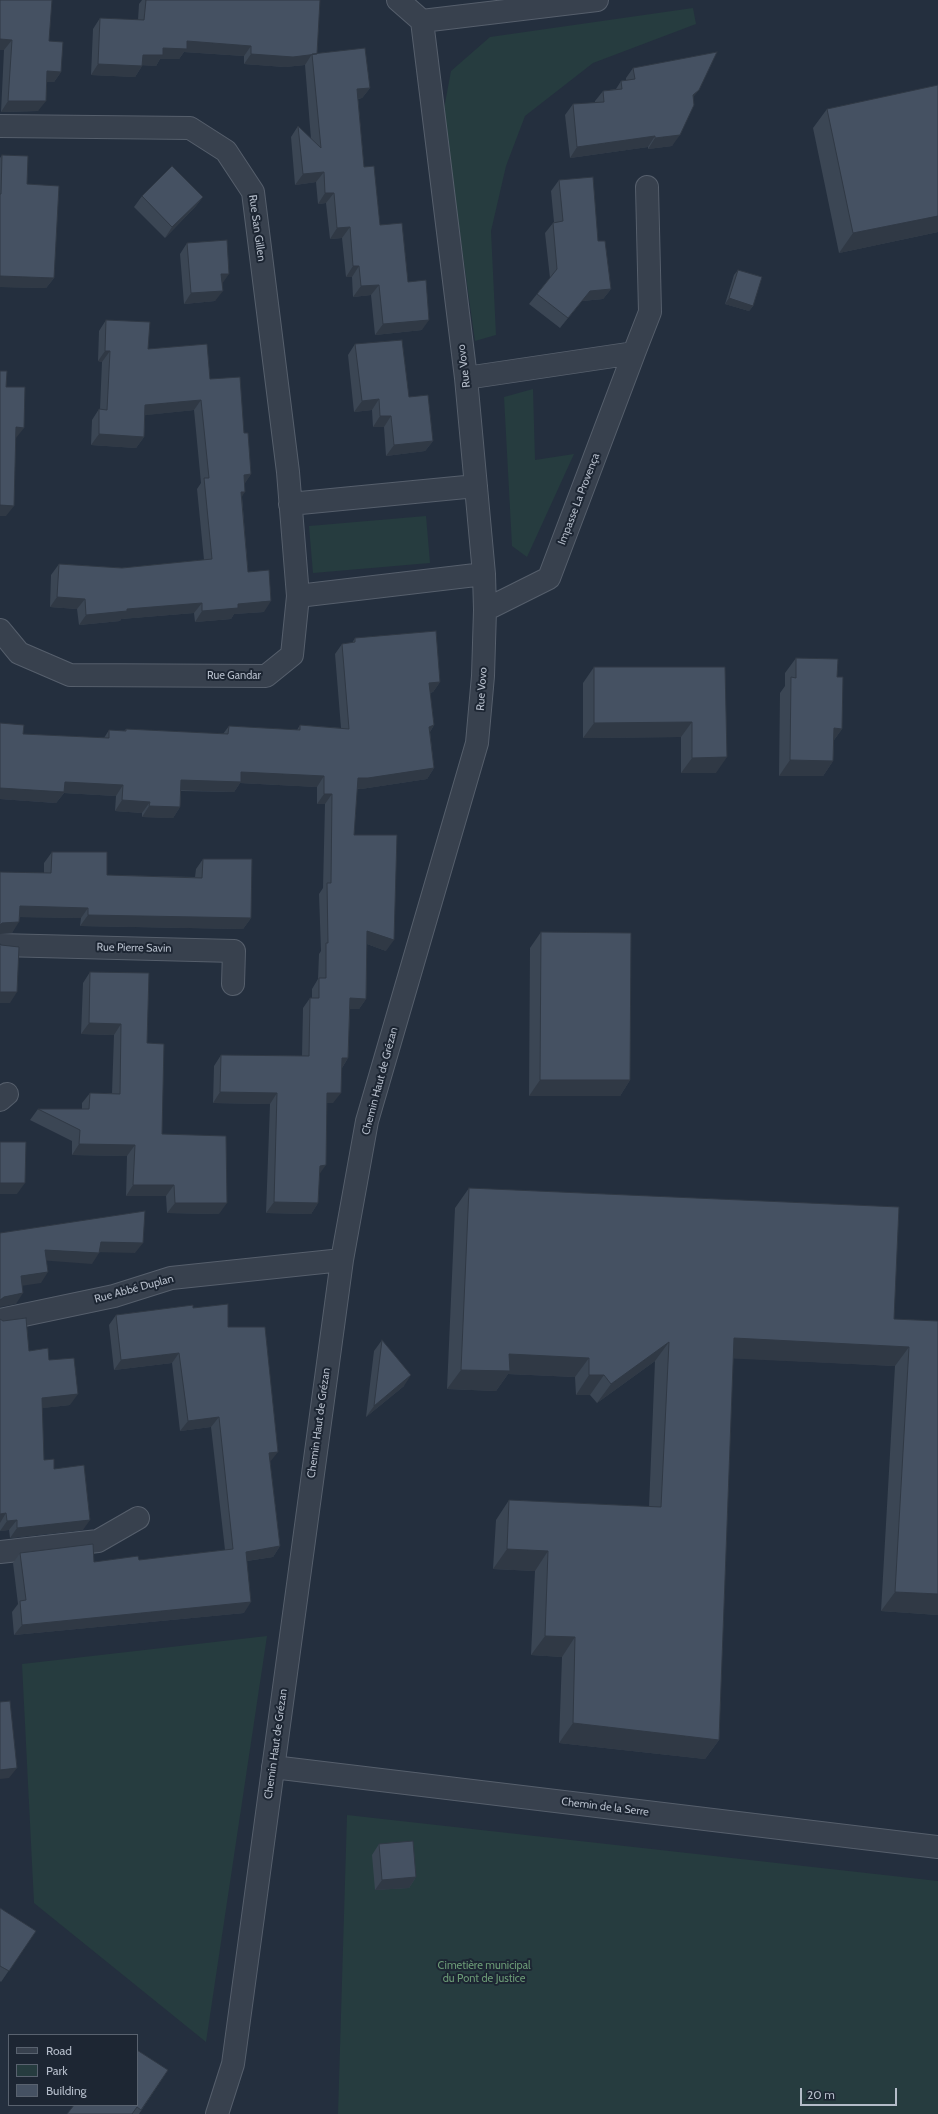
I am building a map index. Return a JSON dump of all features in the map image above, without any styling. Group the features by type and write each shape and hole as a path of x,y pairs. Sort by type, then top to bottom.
{"street":[{"path":"398,0 422,21 597,0"},
{"name":"Rue Vovo","path":"422,21 466,378 484,574 485,610 483,676 477,743"},
{"name":"Rue San Gillen","path":"0,126 190,128 226,152 253,192 288,472"},
{"name":"Impasse La Provença","path":"485,610 549,578 650,312 647,187"},
{"path":"466,378 634,353"},
{"name":"Rue Gandar","path":"0,630 19,653 70,675 266,676 292,655 298,596 288,472"},
{"path":"290,504 476,486"},
{"path":"298,596 484,574"},
{"name":"Chemin Haut de Grézan","path":"219,2113 233,2064 342,1260 367,1120 477,743"},
{"name":"Rue Pierre Savin","path":"0,945 234,951 233,984"},
{"name":"Rue Abbé Duplan","path":"0,1320 114,1296 171,1278 342,1260"},
{"path":"0,1552 98,1541 138,1518"},
{"name":"Chemin de la Serre","path":"273,1767 938,1847"}],"green space":[{"path":"693,8 696,24 593,63 525,116 506,166 491,231 496,335 475,341 443,114 451,71 490,37"},
{"path":"533,389 535,460 574,454 527,557 512,546 504,397"},
{"path":"426,516 430,563 313,573 309,526"},
{"path":"267,1636 206,2042 34,1903 22,1664"},
{"name":"Cimetière municipal du Pont de Justice","path":"347,1815 938,1881 938,2114 338,2114"}],"building":[{"path":"0,0 52,0 49,41 63,42 61,72 47,71 46,101 8,101 12,40 0,39"},
{"path":"146,0 320,0 317,54 293,57 251,54 251,46 187,41 187,49 163,48 163,55 143,55 142,66 98,64 100,18 144,20"},
{"path":"365,48 370,88 357,89 364,167 374,166 380,225 402,223 408,282 426,280 429,320 383,324 379,285 361,286 359,266 353,266 350,227 337,228 334,193 325,193 324,172 303,174 298,126 321,148 312,54"},
{"path":"717,52 699,90 693,95 694,105 680,135 655,138 655,136 577,147 573,104 604,102 603,91 622,89 621,81 635,79 633,68"},
{"path":"938,85 938,216 853,233 827,109"},
{"path":"2,155 28,156 27,184 59,186 54,278 0,276 0,194"},
{"path":"172,166 203,197 172,227 142,196"},
{"path":"593,177 598,241 605,241 611,289 590,291 568,318 537,294 557,269 553,223 563,221 559,180"},
{"path":"227,240 229,274 221,274 223,291 191,293 187,243"},
{"path":"738,270 762,277 753,306 729,298"},
{"path":"106,320 150,322 148,349 207,344 210,379 240,377 244,433 248,433 251,474 244,475 245,492 241,492 248,572 269,570 271,601 238,604 238,608 202,611 202,603 127,609 127,611 86,615 85,599 57,597 59,564 122,568 212,559 204,478 209,478 201,400 145,405 144,437 99,434 99,409 107,410 110,351 105,351"},
{"path":"402,340 409,397 428,395 433,441 394,445 391,416 380,416 379,399 362,401 355,344"},
{"path":"0,371 7,371 6,387 25,387 24,428 16,427 14,506 0,505"},
{"path":"436,631 440,682 429,683 434,725 429,727 434,768 368,778 358,778 354,835 397,835 394,940 367,931 366,999 350,998 348,1058 342,1058 341,1093 327,1093 326,1165 320,1166 318,1203 274,1202 277,1093 220,1092 221,1055 309,1056 310,998 319,998 319,978 326,978 326,943 328,943 327,883 331,883 332,794 324,794 324,776 241,772 241,782 181,780 180,807 149,806 150,802 122,800 123,785 65,782 64,792 0,788 0,723 24,725 23,734 109,738 109,730 126,731 126,729 228,734 229,726 300,730 300,725 349,729 342,644 355,642 355,638"},
{"path":"796,658 838,659 837,677 843,677 842,729 834,728 833,761 790,760 791,677 796,678"},
{"path":"594,667 725,667 727,757 692,758 692,722 594,723"},
{"path":"52,852 107,852 107,875 202,878 203,859 252,859 251,918 88,915 88,908 20,906 19,922 2,923 0,925 0,872 51,873"},
{"path":"541,932 631,933 630,1080 540,1080"},
{"path":"0,944 19,947 17,992 0,992"},
{"path":"90,972 149,973 147,1043 164,1044 162,1134 226,1136 227,1203 175,1203 174,1185 133,1185 135,1145 79,1144 80,1130 38,1109 89,1109 90,1093 120,1094 121,1024 89,1023"},
{"path":"0,1142 26,1142 25,1183 0,1183"},
{"path":"469,1188 899,1207 894,1319 938,1321 938,1594 895,1592 909,1347 734,1338 719,1740 573,1723 575,1637 545,1636 548,1551 507,1549 509,1500 661,1507 669,1342 611,1384 604,1375 589,1375 589,1358 509,1354 510,1371 461,1370"},
{"path":"145,1211 143,1243 101,1242 99,1253 45,1250 48,1272 21,1276 23,1293 4,1297 0,1300 0,1233"},
{"path":"228,1304 228,1327 265,1327 278,1452 269,1453 280,1546 246,1552 251,1602 22,1625 20,1601 26,1600 20,1553 93,1544 94,1562 138,1556 139,1560 233,1549 219,1417 188,1421 179,1353 121,1360 116,1315 193,1305 193,1308"},
{"path":"26,1318 29,1351 48,1348 49,1360 74,1358 78,1394 42,1398 44,1460 54,1459 54,1469 84,1465 90,1520 17,1528 17,1520 7,1521 6,1513 0,1514 0,1319 3,1321"},
{"path":"382,1340 411,1375 374,1406"},
{"path":"10,1701 17,1768 0,1770 0,1702"},
{"path":"413,1841 416,1877 382,1880 379,1844"},
{"path":"0,1908 36,1931 9,1971 0,1966"},
{"path":"138,2051 168,2070 141,2110 137,2107 132,2114 67,2114 73,2106 138,2106"}]}
